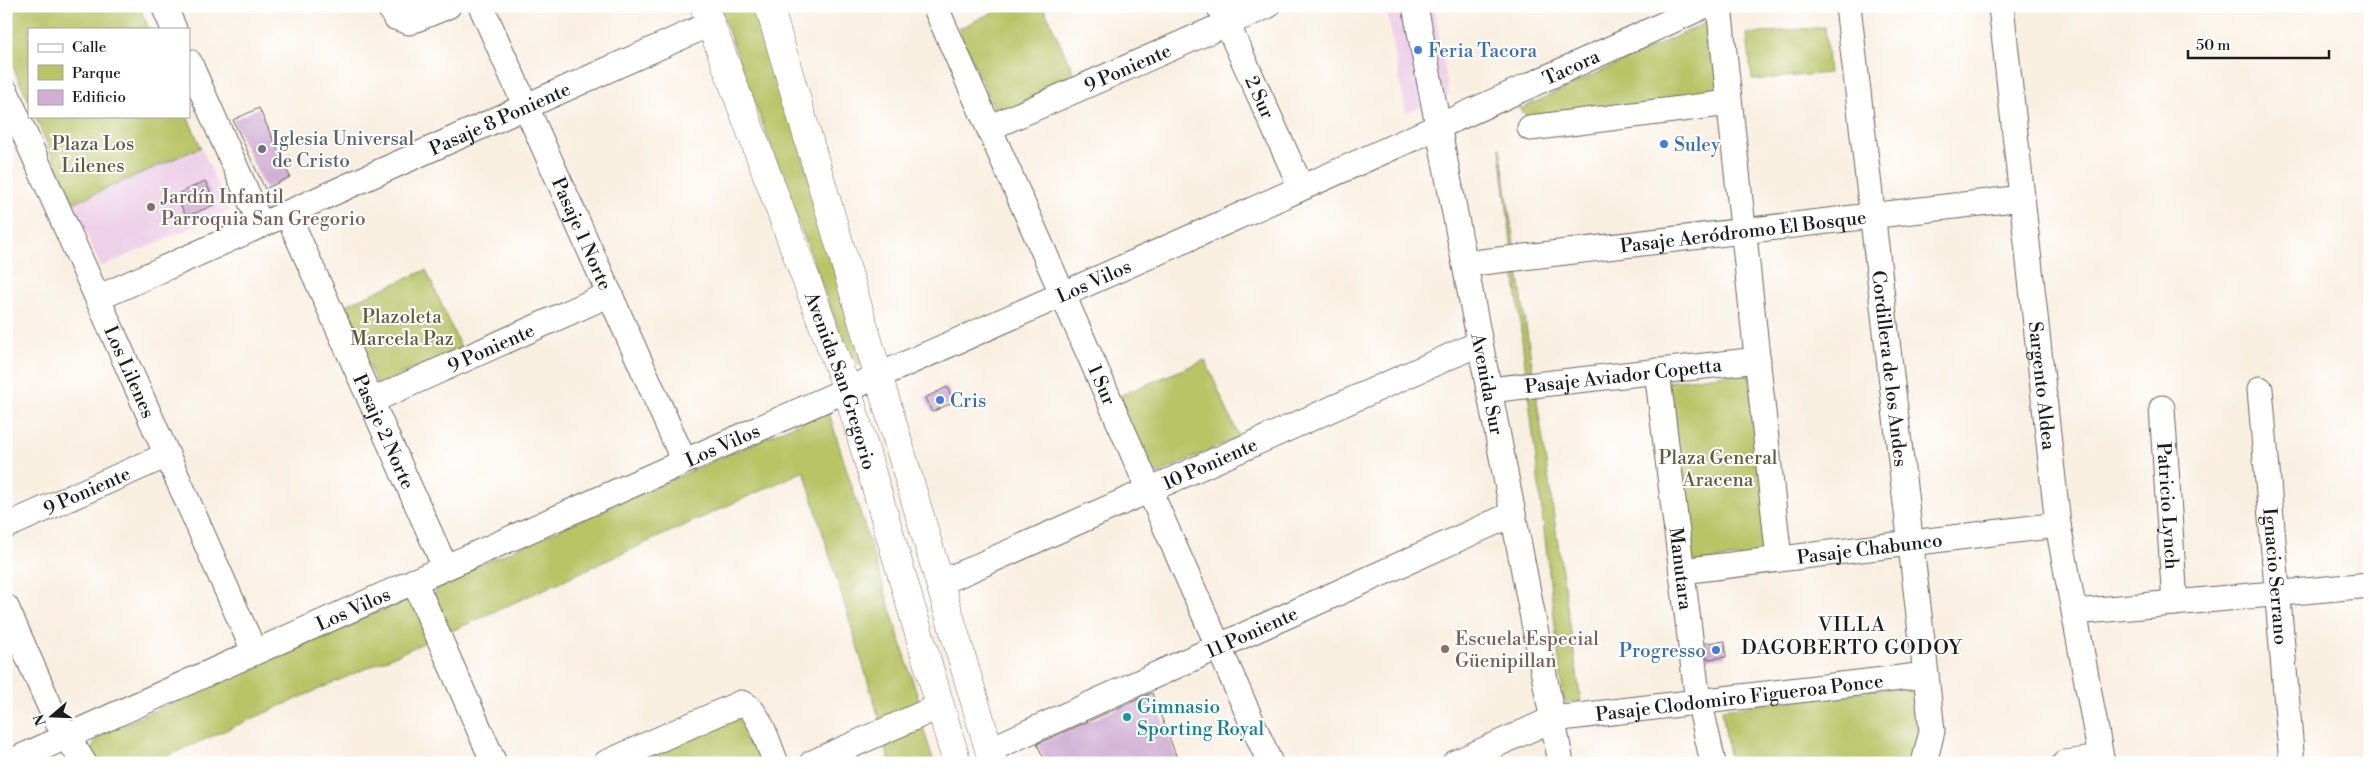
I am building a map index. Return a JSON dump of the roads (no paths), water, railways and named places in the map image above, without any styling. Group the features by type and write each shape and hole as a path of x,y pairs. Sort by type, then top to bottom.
{"main road":[{"name":"Avenida San Gregorio","path":"769,6 991,756"},
{"name":"Avenida San Gregorio","path":"707,15 847,389 957,763"}],"street":[{"path":"164,6 174,28"},
{"path":"389,6 395,17 409,22 448,6"},
{"name":"Pasaje 1 Norte","path":"481,6 684,461"},
{"name":"1 Sur","path":"935,6 1270,763"},
{"name":"9 Poniente","path":"989,128 1223,15 1267,6"},
{"name":"Avenida Sur","path":"1415,6 1561,763"},
{"name":"Tacora","path":"1439,128 1704,6"},
{"path":"1718,6 1780,559"},
{"name":"Cordillera de los Andes","path":"1848,6 1932,731 1941,763"},
{"name":"Sargento Aldea","path":"2001,6 2058,525 2102,760"},
{"name":"Pasaje 8 Poniente","path":"98,298 526,106 707,15"},
{"name":"2 Sur","path":"1223,15 1301,187"},
{"path":"190,64 261,225"},
{"name":"Los Lilenes","path":"6,92 254,651"},
{"path":"1530,128 1729,103"},
{"name":"Los Vilos","path":"8,763 254,651 1301,187 1439,128"},
{"name":"Pasaje Aeródromo El Bosque","path":"1465,264 2022,198"},
{"name":"Pasaje 2 Norte","path":"287,213 445,567"},
{"name":"9 Poniente","path":"371,401 610,294"},
{"name":"10 Poniente","path":"940,584 1480,344"},
{"name":"Pasaje Aviador Copetta","path":"1489,390 1758,360"},
{"name":"Manutara","path":"1656,371 1696,686 1713,763"},
{"name":"Ignacio Serrano","path":"2260,389 2292,763"},
{"name":"Patricio Lynch","path":"2162,408 2175,603"},
{"name":"9 Poniente","path":"6,526 167,456"},
{"name":"11 Poniente","path":"991,756 1218,647 1513,514"},
{"name":"Pasaje Chabunco","path":"1682,571 2058,525"},
{"path":"414,581 494,763"},
{"path":"2075,612 2370,585"},
{"path":"6,607 55,718 84,763"},
{"name":"Pasaje Clodomiro Figueroa Ponce","path":"1455,763 1553,719 1926,675"},
{"path":"616,761 741,703 747,704 754,711 776,763"},
{"path":"812,763 940,706"},
{"name":"Cordillera de los Andes","path":"1924,763 1932,731"},
{"path":"2065,763 2102,760"}],"place":[{"name":"Feria Tacora","path":"1418,50"},
{"name":"Suley","path":"1664,144"},
{"name":"Iglesia Universal de Cristo","path":"262,149"},
{"name":"Jardín Infantil Parroquia San Gregorio","path":"151,207"},
{"name":"Cris","path":"940,400"},
{"name":"Escuela Especial Güenipillan","path":"1445,649"},
{"name":"Progresso","path":"1716,650"},
{"name":"Gimnasio Sporting Royal","path":"1127,717"}],"district":[{"name":"VILLA DAGOBERTO GODOY","path":"1852,636"}],"park label":[{"name":"Plaza Los Lilenes","path":"93,154"},
{"name":"Plazoleta Marcela Paz","path":"402,327"},
{"name":"Plaza General Aracena","path":"1718,468"}]}
